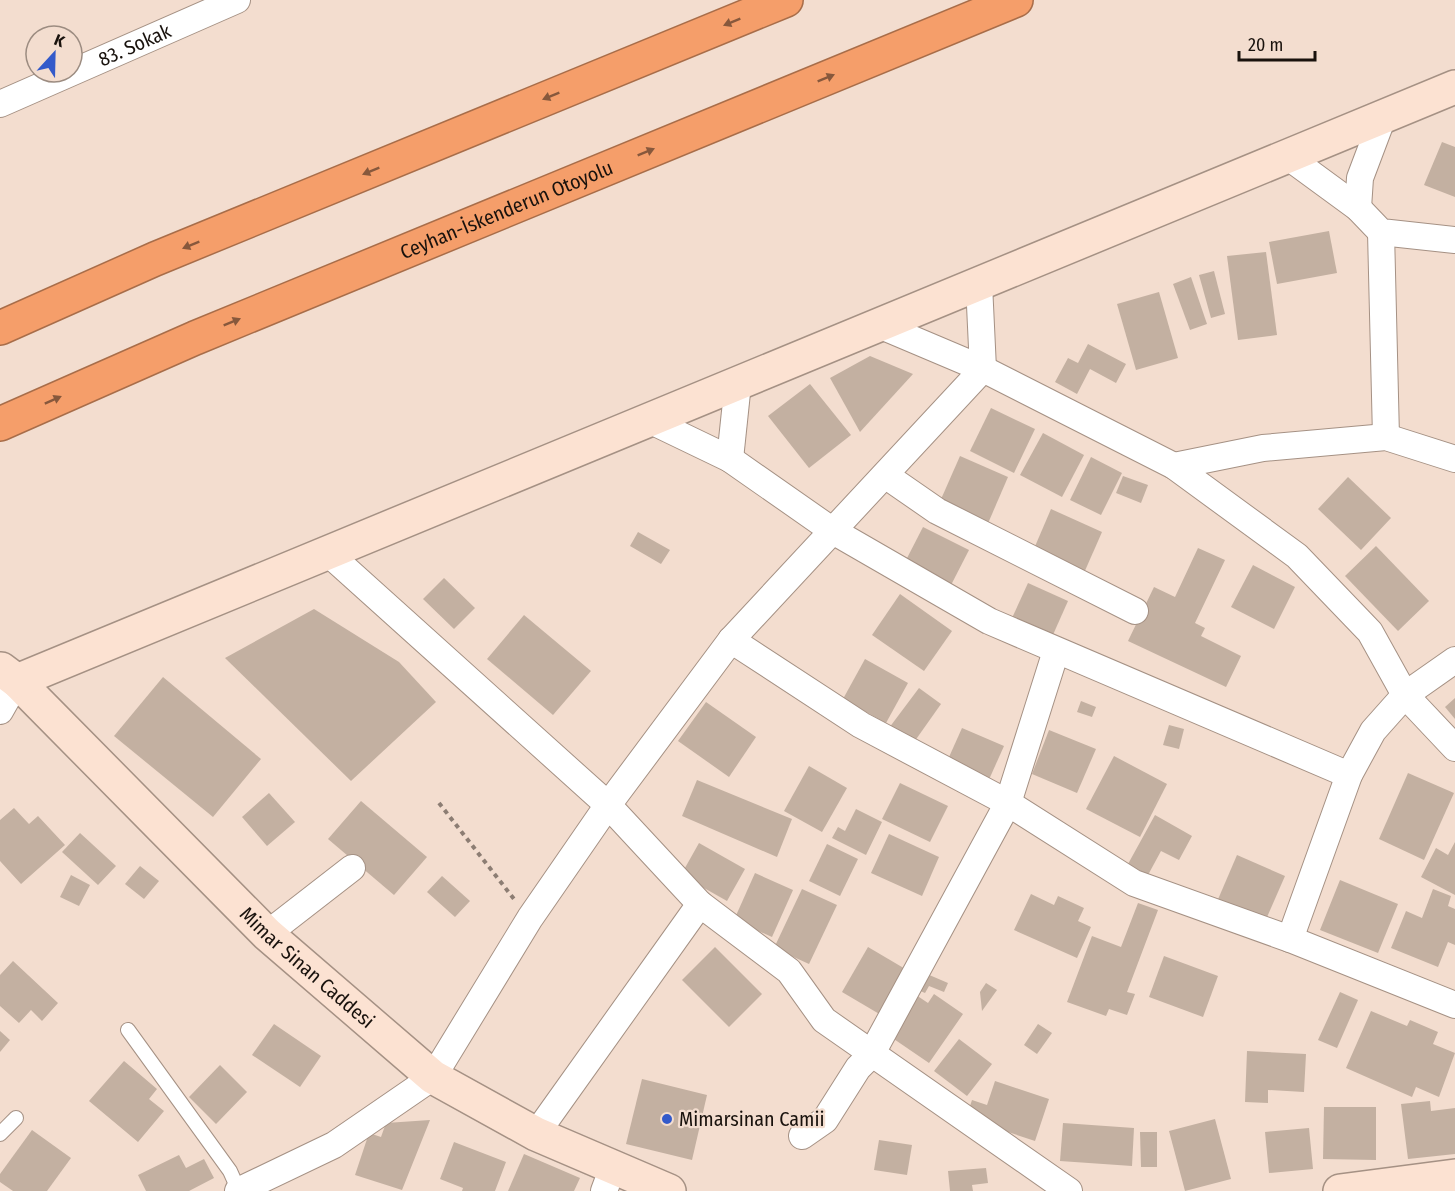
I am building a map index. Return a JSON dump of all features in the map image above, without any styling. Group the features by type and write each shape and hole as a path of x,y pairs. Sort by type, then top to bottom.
{"highway":[{"path":"0,328 155,259 786,0"},
{"name":"Ceyhan-İskenderun Otoyolu","path":"0,424 195,338 1016,0"}],"street":[{"name":"83. Sokak","path":"0,104 237,0"},
{"path":"0,711 9,675 328,553 1455,87"},
{"path":"1358,208 1360,178 1383,117"},
{"path":"1287,156 1358,208 1381,232 1455,240"},
{"path":"1381,232 1386,437"},
{"path":"239,1191 334,1145 433,1077 530,918 608,806 731,640 983,369 979,284"},
{"path":"879,325 983,369 1174,466 1297,556 1370,632 1405,695 1455,748"},
{"path":"730,459 738,383"},
{"path":"649,420 730,459 833,531 989,621 1349,775"},
{"path":"1174,466 1263,448 1386,437 1455,459"},
{"path":"885,475 937,511 1135,611"},
{"path":"328,553 608,806 700,904 789,971 824,1020 1069,1191"},
{"path":"731,640 861,725 1008,803 1134,883 1290,939 1455,1005"},
{"path":"802,1136 825,1120 858,1068 872,1055 1008,803 1056,651"},
{"path":"1290,939 1349,775 1373,731 1405,695 1455,660"},
{"name":"Mimar Sinan Caddesi","path":"9,675 267,934 433,1077 536,1134 609,1179 669,1191"},
{"path":"267,934 352,868"},
{"path":"536,1134 700,904"},
{"path":"1354,1190 1455,1176"}],"lane":[{"path":"128,1030 230,1171 239,1191"},
{"path":"0,1134 16,1118"}],"path":[{"path":"439,803 530,918"}],"building":[{"path":"1442,142 1455,147 1455,197 1424,185"},
{"path":"1329,231 1337,273 1277,284 1269,242"},
{"path":"1266,252 1277,335 1238,340 1227,256"},
{"path":"1214,271 1225,314 1211,318 1199,275"},
{"path":"1191,277 1207,324 1190,330 1173,284"},
{"path":"1159,292 1178,358 1136,370 1117,304"},
{"path":"1088,344 1126,364 1116,383 1090,369 1077,394 1055,382 1068,358 1078,363"},
{"path":"870,356 913,374 860,432 830,378"},
{"path":"810,384 851,435 809,468 768,416"},
{"path":"991,408 1035,429 1014,473 970,451"},
{"path":"1043,433 1084,455 1062,497 1020,475"},
{"path":"960,456 1008,477 986,528 938,506"},
{"path":"1091,457 1122,473 1101,515 1070,500"},
{"path":"1123,476 1148,485 1141,503 1116,493"},
{"path":"1348,477 1391,518 1361,550 1318,509"},
{"path":"1051,509 1102,532 1084,573 1033,551"},
{"path":"923,527 969,550 950,587 904,564"},
{"path":"638,532 670,550 661,564 630,546"},
{"path":"1376,546 1429,601 1398,631 1345,576"},
{"path":"1198,548 1225,560 1195,623 1205,628 1201,636 1241,656 1226,687 1128,641 1154,587 1175,597"},
{"path":"1253,565 1295,587 1274,629 1231,607"},
{"path":"444,578 475,608 454,629 423,599"},
{"path":"1028,583 1068,601 1052,637 1012,618"},
{"path":"900,594 952,631 924,671 872,635"},
{"path":"314,609 399,662 436,702 351,781 225,658"},
{"path":"524,615 591,671 553,715 487,659"},
{"path":"865,659 908,683 886,723 843,699"},
{"path":"163,677 261,759 213,817 114,736"},
{"path":"919,688 941,704 912,745 889,728"},
{"path":"1455,698 1455,719 1445,707"},
{"path":"1081,701 1096,707 1092,717 1077,712"},
{"path":"706,702 756,737 729,777 678,741"},
{"path":"1169,725 1184,729 1179,749 1163,745"},
{"path":"962,728 1004,746 987,784 945,766"},
{"path":"1049,730 1096,749 1077,793 1032,774"},
{"path":"1114,756 1167,784 1140,837 1086,809"},
{"path":"809,766 847,788 822,832 784,811"},
{"path":"1408,773 1454,793 1424,860 1379,839"},
{"path":"697,780 792,819 777,857 682,816"},
{"path":"900,783 948,806 930,842 882,819"},
{"path":"269,793 295,822 267,846 242,817"},
{"path":"361,801 427,857 394,895 328,839"},
{"path":"14,808 29,824 38,816 65,845 21,884 0,861 0,820"},
{"path":"856,809 882,822 866,855 832,838 838,827 845,831"},
{"path":"1155,815 1192,836 1179,860 1161,851 1148,875 1128,864"},
{"path":"80,833 116,866 98,885 62,852"},
{"path":"889,834 939,857 922,896 871,873"},
{"path":"1455,842 1455,895 1421,877 1436,848 1448,855"},
{"path":"699,843 745,869 727,901 681,875"},
{"path":"827,844 858,859 840,896 809,881"},
{"path":"1237,855 1285,876 1264,924 1216,904"},
{"path":"140,866 159,881 144,899 125,884"},
{"path":"755,873 793,890 772,937 734,920"},
{"path":"71,875 90,885 79,906 60,897"},
{"path":"442,876 470,901 455,917 427,892"},
{"path":"1340,880 1398,904 1378,953 1320,930"},
{"path":"802,889 837,905 809,964 774,948"},
{"path":"1433,889 1451,896 1448,906 1455,909 1455,945 1448,942 1438,967 1391,948 1406,911 1422,918"},
{"path":"1031,894 1054,905 1058,896 1084,908 1078,921 1091,927 1077,958 1014,930"},
{"path":"1138,903 1158,910 1127,992 1135,994 1127,1015 1109,1009 1106,1016 1067,1002 1092,936 1121,947"},
{"path":"715,947 762,994 729,1027 682,980"},
{"path":"868,947 907,970 881,1015 842,992"},
{"path":"1164,956 1218,976 1203,1017 1149,997"},
{"path":"13,961 58,1003 42,1021 31,1010 19,1023 0,1006 0,975"},
{"path":"920,971 948,983 944,992 929,986 925,993 913,988"},
{"path":"986,983 997,990 982,1011 980,992"},
{"path":"1340,992 1358,1000 1337,1048 1318,1040"},
{"path":"934,994 963,1014 929,1063 888,1035 916,995 928,1003"},
{"path":"1371,1011 1407,1026 1410,1020 1438,1032 1433,1044 1455,1053 1439,1097 1416,1087 1412,1097 1346,1068"},
{"path":"274,1024 321,1056 300,1087 252,1055"},
{"path":"1038,1024 1052,1033 1037,1054 1024,1045"},
{"path":"0,1031 10,1040 0,1052"},
{"path":"959,1039 992,1064 967,1096 934,1071"},
{"path":"1247,1051 1306,1054 1304,1092 1268,1090 1268,1103 1245,1102"},
{"path":"124,1061 157,1089 149,1099 164,1111 138,1142 89,1101"},
{"path":"220,1065 247,1092 216,1124 189,1097"},
{"name":"Mimarsinan Camii","path":"642,1079 707,1095 692,1160 626,1144"},
{"path":"995,1081 1049,1099 1035,1141 966,1118 972,1100 987,1105"},
{"path":"1430,1101 1431,1111 1455,1108 1455,1154 1408,1159 1401,1104"},
{"path":"1324,1107 1376,1107 1376,1160 1323,1159"},
{"path":"1215,1119 1231,1179 1185,1191 1169,1131"},
{"path":"430,1120 402,1190 355,1175 369,1133 381,1137 386,1123"},
{"path":"1063,1123 1134,1128 1132,1166 1060,1161"},
{"path":"1309,1128 1313,1169 1269,1173 1265,1132"},
{"path":"32,1130 71,1158 47,1191 13,1191 0,1182 0,1174"},
{"path":"1140,1132 1157,1132 1157,1167 1141,1167"},
{"path":"879,1140 912,1145 907,1175 874,1170"},
{"path":"454,1142 506,1162 495,1191 462,1191 463,1188 440,1179"},
{"path":"524,1154 580,1178 574,1191 508,1191"},
{"path":"179,1155 186,1168 204,1159 214,1178 189,1191 146,1191 138,1175"},
{"path":"986,1168 988,1183 972,1185 973,1191 950,1191 948,1171"}],"place":[{"name":"Mimarsinan Camii","path":"667,1119"}]}
